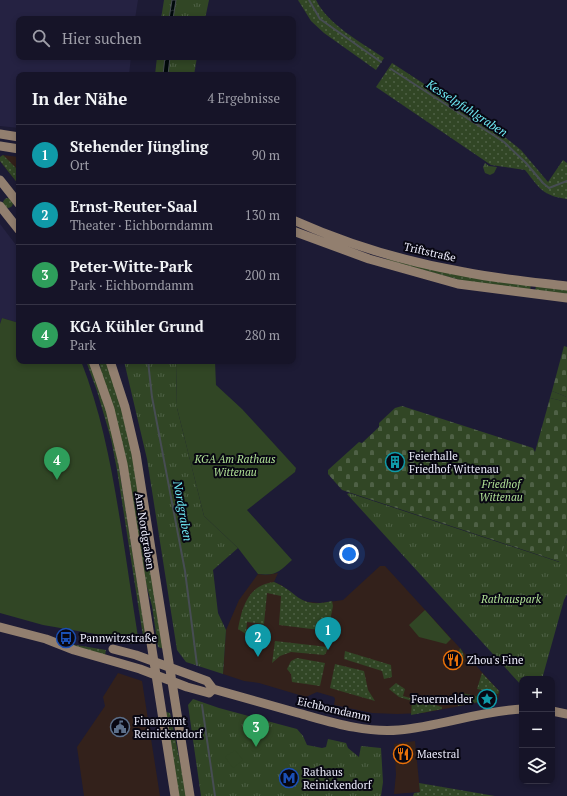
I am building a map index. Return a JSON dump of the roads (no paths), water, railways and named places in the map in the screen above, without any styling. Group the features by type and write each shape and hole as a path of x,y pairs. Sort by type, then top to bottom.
{"main road":[{"path":"0,134 16,137"},
{"path":"0,146 16,149"},
{"path":"1,183 16,200"},
{"path":"0,206 16,226"},
{"name":"Triftstraße","path":"296,221 383,254 487,276 567,286"},
{"name":"Triftstraße","path":"296,232 361,257 458,284 567,298"},
{"name":"Am Nordgraben","path":"94,364 110,409 123,464 174,796"},
{"name":"Am Nordgraben","path":"111,364 123,399 136,454 190,796"},
{"name":"Eichborndamm","path":"0,627 46,639 74,650 111,660 190,688 209,693 213,689"},
{"name":"Eichborndamm","path":"113,649 207,681 213,689 350,727 375,730 410,729 519,709"},
{"path":"161,709 176,706"},
{"path":"555,712 567,714"}],"water":[{"path":"172,0 176,0 173,16 169,16"},
{"path":"165,60 170,60 168,72 163,72"}],"waterway":[{"name":"Kesselpfuhlgraben","path":"309,0 320,19 381,62"},
{"name":"Kesselpfuhlgraben","path":"391,69 504,142 549,188 567,181"},
{"name":"Nordgraben","path":"148,364 152,397 185,571 197,665"},
{"name":"Nordgraben","path":"202,705 215,796"}],"place":[{"name":"Feierhalle Friedhof Wittenau","path":"395,462"},
{"name":"KGA Kühler Grund","path":"57,480"},
{"name":"Pannwitzstraße","path":"66,638"},
{"name":"Stehender Jüngling","path":"328,650"},
{"name":"Ernst-Reuter-Saal","path":"258,657"},
{"name":"Zhou's Fine","path":"453,660"},
{"name":"Feuermelder","path":"487,699"},
{"name":"Finanzamt Reinickendorf","path":"120,727"},
{"name":"Peter-Witte-Park","path":"256,747"},
{"name":"Maestral","path":"403,754"},
{"name":"Rathaus Reinickendorf","path":"289,778"}],"park label":[{"name":"KGA Am Rathaus Wittenau","path":"235,465"},
{"name":"Friedhof Wittenau","path":"501,490"},
{"name":"Rathauspark","path":"511,599"}]}
